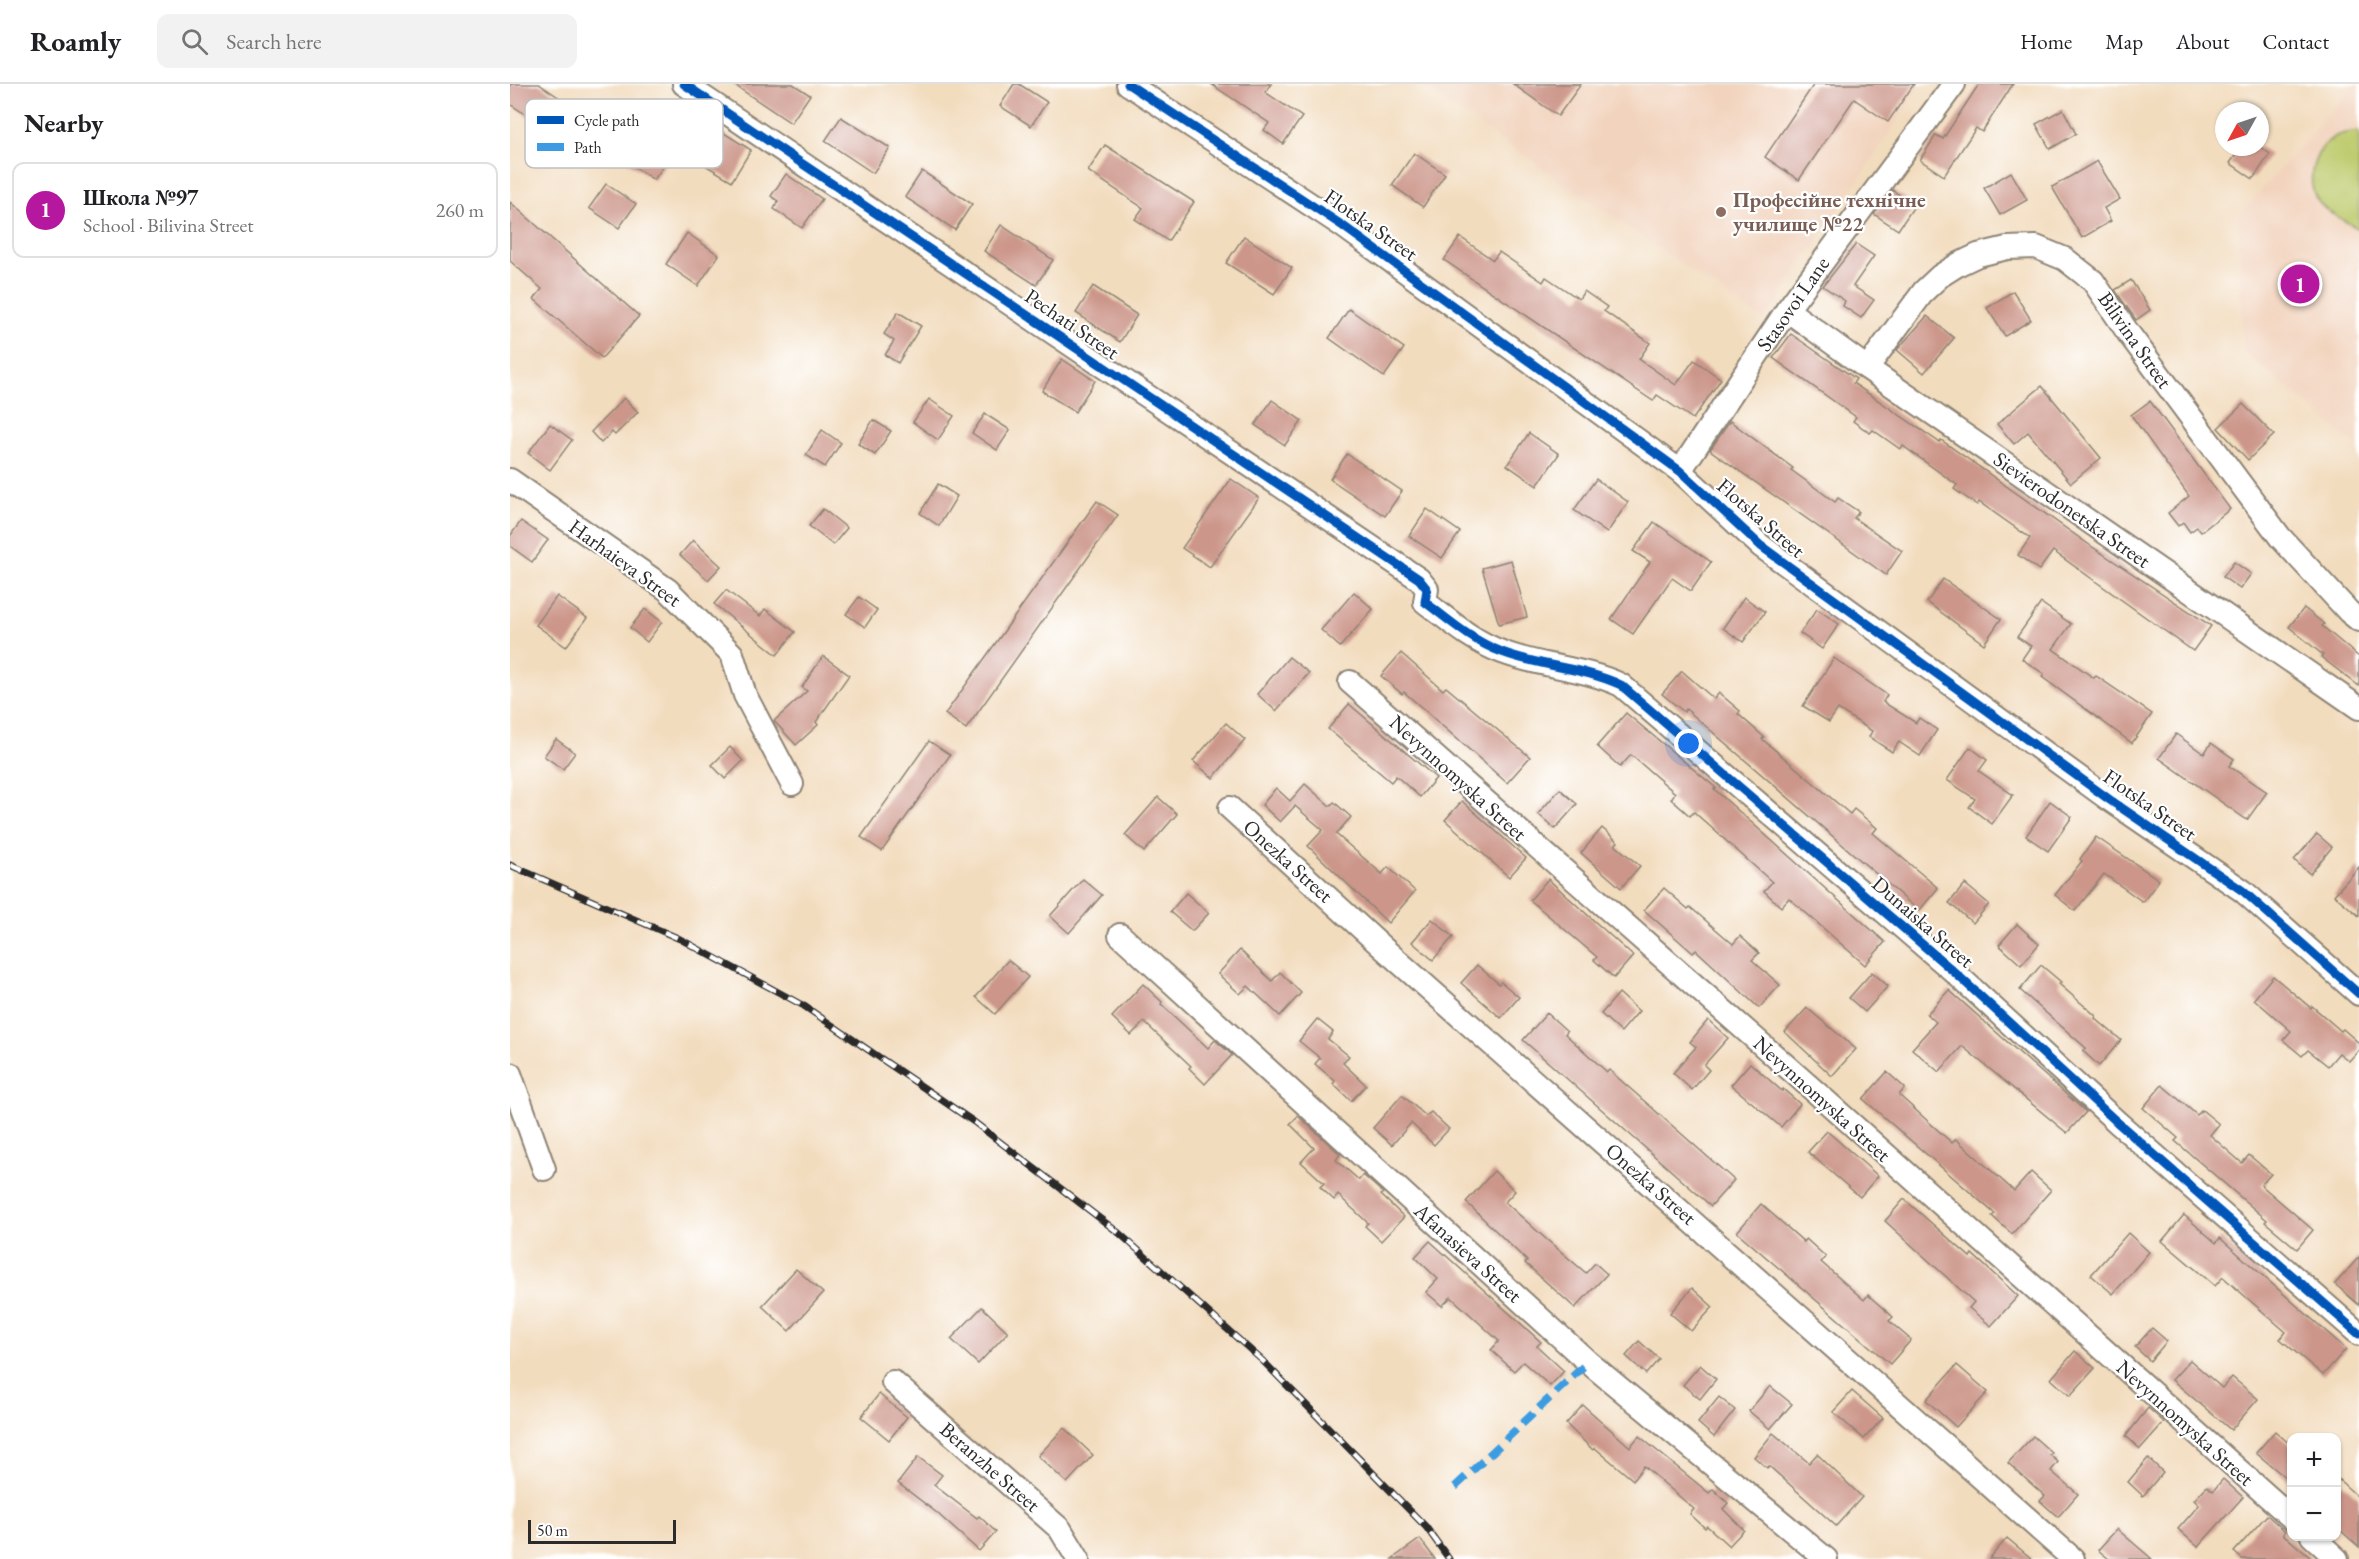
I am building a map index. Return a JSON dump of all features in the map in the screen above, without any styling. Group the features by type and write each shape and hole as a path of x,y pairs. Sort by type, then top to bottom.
{"street":[{"name":"Pechati Street","path":"684,84 706,99"},
{"name":"Flotska Street","path":"1128,84 1342,226 1680,471 1761,546 2110,800 2243,891 2359,993"},
{"name":"Stasovoi Lane","path":"1680,471 1787,310 1954,84"},
{"name":"Pechati Street","path":"723,110 1419,579 1427,589 1425,602"},
{"name":"Bilivina Street","path":"1867,368 1924,291 1959,264 1978,255 2007,248 2036,247 2065,259 2093,281 2129,334 2280,537 2359,620"},
{"name":"Sievierodonetska Street","path":"1787,310 1867,368 2359,708"},
{"name":"Harhaieva Street","path":"510,480 668,590 732,654 745,695 792,784"},
{"name":"Dunaiska Street","path":"1425,602 1473,639 1503,652 1599,675 1621,685 1952,970 2117,1122 2359,1334"},
{"name":"Nevynnomyska Street","path":"1350,682 1836,1110 2287,1514"},
{"name":"Onezka Street","path":"1230,808 1383,947 2073,1559"},
{"name":"Afanasieva Street","path":"1120,935 1588,1362 1827,1559"},
{"path":"510,1074 544,1169"},
{"name":"Beranzhe Street","path":"892,1382 1060,1529 1078,1559"},
{"path":"2317,1541 2337,1559"}],"shaded area":[{"name":"Професійне технічне училище №22","path":"1419,84 1922,84 1764,321"},
{"path":"2355,84 2359,84 2359,448 2243,351 2238,216"}],"green space":[{"path":"2359,131 2359,229 2323,207 2313,189 2312,179 2316,159 2328,142 2336,136"}],"building":[{"path":"510,84 539,84 561,99 525,99 525,114 510,104"},
{"path":"733,84 793,84 810,95 791,123"},
{"path":"1014,84 1019,84 1047,102 1031,126 1000,106"},
{"path":"1211,84 1271,84 1265,92 1302,117 1283,144 1264,130 1269,123"},
{"path":"1513,84 1581,84 1558,116"},
{"path":"1814,84 1914,84 1888,122 1854,99 1799,180 1765,157"},
{"path":"1979,84 2013,84 1982,132 1976,128 1944,176 1920,160 1936,135 1943,139"},
{"path":"2063,109 2076,134 2050,149 2036,124"},
{"path":"841,117 890,148 873,173 825,141"},
{"path":"723,132 751,150 732,181 710,168 723,168"},
{"path":"1105,145 1194,202 1168,241 1135,219 1143,208 1088,171"},
{"path":"1414,153 1445,174 1423,207 1392,185"},
{"path":"2235,156 2269,156 2253,179 2230,163"},
{"path":"2097,161 2120,199 2104,208 2111,221 2082,238 2052,187"},
{"path":"637,168 662,168 654,180"},
{"path":"922,171 972,204 955,230 905,197"},
{"path":"2011,172 2027,200 2000,215 1984,188"},
{"path":"786,174 822,199 802,228 774,209 778,201 771,196"},
{"path":"606,184 636,204 619,228 589,208"},
{"path":"1892,190 1915,205 1898,230 1874,214"},
{"path":"510,202 639,316 602,358 534,299 542,289 510,261"},
{"path":"1001,225 1053,260 1036,285 984,251"},
{"path":"687,233 719,255 698,286 666,264"},
{"path":"1244,236 1292,268 1274,294 1226,263"},
{"path":"1460,237 1493,260 1499,252 1543,282 1546,277 1579,299 1584,291 1607,307 1604,311 1650,343 1639,359 1676,385 1694,360 1721,379 1693,419 1657,395 1653,401 1444,260"},
{"path":"1856,244 1874,256 1853,286 1874,300 1861,318 1843,306 1845,301 1823,286"},
{"path":"2131,280 2150,310 2136,320 2115,290"},
{"path":"1093,286 1137,315 1120,342 1076,313"},
{"path":"2013,291 2031,320 2005,336 1987,308"},
{"path":"1349,309 1404,348 1384,377 1329,338"},
{"path":"898,312 921,326 898,363 885,355 894,341 884,334"},
{"path":"1927,316 1954,338 1924,373 1897,350"},
{"path":"1791,334 1856,379 1853,383 1939,442 1941,440 2091,546 2211,626 2193,651 2053,551 2039,570 2018,555 2030,538 1979,502 1977,505 1954,489 1957,485 1903,446 1900,449 1873,430 1870,433 1853,421 1856,417 1773,358"},
{"path":"1062,359 1095,381 1075,412 1042,391"},
{"path":"2042,386 2101,458 2071,483 2028,432 2014,444 1997,424"},
{"path":"624,398 638,412 615,435 612,432 601,443 591,432"},
{"path":"929,399 954,416 938,440 913,422"},
{"path":"1272,400 1302,421 1285,445 1255,425"},
{"path":"2150,401 2230,509 2201,532 2197,527 2190,532 2183,522 2178,526 2168,513 2189,496 2131,415"},
{"path":"2243,404 2274,435 2248,460 2218,428"},
{"path":"985,414 1010,430 997,450 972,433"},
{"path":"873,420 891,431 875,455 858,444"},
{"path":"1730,421 1835,502 1838,498 1859,512 1854,518 1902,551 1886,575 1710,450"},
{"path":"550,424 572,440 550,470 528,453"},
{"path":"822,430 841,443 825,467 806,455"},
{"path":"1529,433 1559,454 1537,486 1507,465"},
{"path":"1347,454 1402,491 1385,516 1330,479"},
{"path":"1231,479 1259,498 1210,567 1182,548"},
{"path":"1596,479 1628,502 1607,533 1574,510"},
{"path":"938,484 957,496 939,526 920,513"},
{"path":"1097,501 1118,515 966,729 945,714"},
{"path":"823,509 847,528 833,545 809,526"},
{"path":"1427,509 1460,532 1442,558 1409,536"},
{"path":"521,521 548,540 532,562 510,546 510,536"},
{"path":"1654,522 1711,562 1691,591 1672,578 1633,634 1611,619 1650,562 1633,551"},
{"path":"693,540 721,566 708,580 680,555"},
{"path":"1511,560 1527,617 1499,624 1482,568"},
{"path":"2234,562 2251,574 2240,589 2223,577"},
{"path":"1943,579 2001,619 1984,644 1927,602"},
{"path":"726,590 760,616 765,609 795,632 777,655 714,604"},
{"path":"1354,592 1373,609 1340,647 1321,630"},
{"path":"557,596 587,618 566,647 536,625"},
{"path":"859,597 877,610 865,627 846,614"},
{"path":"1744,597 1765,612 1743,642 1723,628"},
{"path":"2041,603 2071,624 2053,649 2152,714 2132,743 2042,677 2044,674 2022,659 2031,646 2017,637"},
{"path":"2304,608 2359,657 2359,686 2321,657 2323,655 2289,627"},
{"path":"645,609 662,622 647,642 630,628"},
{"path":"1817,609 1839,624 1822,649 1800,633"},
{"path":"1401,653 1443,690 1446,687 1530,757 1507,783 1404,692 1402,694 1381,676"},
{"path":"823,656 849,675 816,722 818,725 796,745 774,721 807,691 802,687"},
{"path":"1289,657 1309,673 1276,711 1257,694"},
{"path":"1834,658 1887,695 1883,702 1916,723 1919,718 1937,730 1920,756 1899,742 1892,752 1869,737 1872,731 1838,709 1829,722 1803,706"},
{"path":"1682,671 1714,699 1719,693 1740,711 1738,714 1764,737 1762,739 1850,814 1854,809 1877,828 1873,833 1938,888 1919,911 1686,709 1684,712 1662,694"},
{"path":"1349,704 1436,778 1420,797 1396,776 1391,782 1328,729"},
{"path":"1626,713 1716,788 1714,789 1885,942 1865,965 1789,898 1781,907 1764,891 1772,882 1694,812 1690,816 1671,799 1675,793 1631,755 1620,767 1597,746"},
{"path":"1226,723 1245,740 1213,778 1193,761"},
{"path":"2176,734 2204,754 2211,743 2234,759 2229,766 2267,792 2247,820 2159,758"},
{"path":"556,739 575,753 563,769 544,756"},
{"path":"929,741 950,755 882,851 861,837"},
{"path":"730,747 743,761 725,779 712,765"},
{"path":"1970,747 1987,760 1979,771 2013,795 1992,824 1969,807 1975,799 1947,780"},
{"path":"1305,784 1330,806 1334,802 1351,817 1336,834 1382,874 1388,867 1415,891 1388,923 1308,846 1323,830 1295,806 1280,822 1262,805 1276,788 1290,801"},
{"path":"1560,789 1577,804 1555,829 1538,814"},
{"path":"1158,797 1177,814 1144,852 1125,835"},
{"path":"1462,801 1526,858 1509,877 1445,820"},
{"path":"2050,801 2072,817 2048,851 2026,836"},
{"path":"1602,828 1618,842 1615,845 1640,866 1621,888 1581,853"},
{"path":"2317,834 2332,847 2310,874 2294,860"},
{"path":"2096,837 2159,880 2143,902 2104,874 2075,911 2055,895 2082,861 2080,859"},
{"path":"2359,867 2359,916 2334,895"},
{"path":"1083,879 1102,895 1069,933 1050,916"},
{"path":"1548,879 1633,956 1614,978 1594,960 1597,957 1530,900"},
{"path":"1965,884 1989,904 1973,923 1949,903"},
{"path":"1664,888 1733,944 1740,936 1759,953 1752,960 1780,985 1759,1008 1696,950 1693,953 1644,910"},
{"path":"1186,893 1209,913 1192,931 1170,912"},
{"path":"1432,919 1453,937 1433,960 1412,942"},
{"path":"2017,924 2039,944 2021,965 1999,945"},
{"path":"1240,950 1272,981 1280,972 1301,993 1280,1016 1248,986 1240,994 1218,974"},
{"path":"1008,960 1028,977 995,1014 976,997"},
{"path":"1477,965 1519,997 1501,1018 1461,983"},
{"path":"2041,965 2121,1040 2099,1066 2083,1051 2086,1048 2020,990"},
{"path":"1872,972 1888,986 1865,1012 1849,998"},
{"path":"2273,976 2311,1008 2312,1006 2359,1043 2359,1050 2349,1061 2339,1053 2328,1066 2308,1050 2302,1056 2283,1040 2291,1031 2254,999"},
{"path":"1143,984 1208,1048 1215,1040 1232,1055 1205,1084 1189,1068 1191,1066 1144,1022 1131,1035 1112,1017"},
{"path":"1949,990 2086,1112 2067,1133 1962,1046 1939,1072 1912,1049 1936,1022 1927,1014"},
{"path":"1619,993 1639,1011 1621,1032 1601,1014"},
{"path":"1807,1008 1856,1049 1832,1076 1785,1032"},
{"path":"1547,1013 1567,1031 1565,1034 1607,1072 1609,1070 1734,1180 1711,1206 1523,1040"},
{"path":"1317,1019 1333,1032 1328,1039 1349,1056 1343,1063 1366,1085 1351,1101 1333,1084 1335,1081 1315,1064 1320,1058 1299,1041"},
{"path":"1708,1020 1728,1038 1704,1065 1709,1070 1692,1090 1673,1073 1696,1047 1690,1042"},
{"path":"1750,1063 1800,1104 1781,1127 1731,1085"},
{"path":"1887,1072 1905,1088 1899,1095 1952,1143 1956,1139 2014,1191 2031,1172 2051,1190 2012,1234 1992,1216 1995,1214 1863,1099"},
{"path":"2162,1085 2197,1115 2202,1110 2219,1124 2210,1135 2242,1163 2249,1155 2271,1174 2261,1185 2313,1230 2297,1249 2265,1222 2267,1220 2175,1141 2178,1138 2143,1108"},
{"path":"1402,1095 1426,1116 1431,1112 1449,1129 1434,1145 1411,1123 1392,1145 1373,1128"},
{"path":"1298,1116 1340,1154 1336,1160 1359,1180 1363,1175 1404,1217 1381,1241 1365,1226 1368,1223 1338,1195 1334,1200 1320,1187 1324,1183 1301,1162 1314,1148 1290,1124"},
{"path":"1827,1131 1878,1176 1860,1197 1808,1152"},
{"path":"1494,1171 1515,1191 1505,1202 1586,1273 1595,1263 1607,1274 1575,1308 1525,1263 1527,1261 1466,1202"},
{"path":"1904,1199 1970,1257 1972,1254 2018,1296 1991,1326 1969,1308 1974,1302 1885,1221"},
{"path":"1761,1204 1804,1242 1806,1239 1826,1257 1821,1262 1864,1300 1868,1295 1893,1317 1889,1321 1911,1340 1890,1364 1737,1232"},
{"path":"2184,1215 2216,1243 2220,1238 2346,1349 2323,1375 2280,1339 2286,1332 2223,1277 2215,1286 2162,1241"},
{"path":"2128,1233 2149,1252 2113,1294 2091,1275"},
{"path":"1430,1241 1541,1342 1537,1346 1564,1371 1550,1386 1523,1362 1514,1371 1491,1350 1499,1341 1451,1297 1442,1306 1426,1292 1438,1279 1415,1257"},
{"path":"2359,1257 2359,1305 2335,1284"},
{"path":"796,1269 823,1293 789,1331 762,1306"},
{"path":"1692,1288 1713,1307 1691,1331 1670,1313"},
{"path":"982,1307 1008,1332 978,1364 951,1339"},
{"path":"2152,1328 2167,1341 2150,1361 2135,1347"},
{"path":"1639,1341 1659,1359 1646,1374 1626,1356"},
{"path":"2075,1351 2095,1368 2070,1396 2051,1379"},
{"path":"2190,1360 2222,1388 2232,1377 2258,1399 2231,1430 2172,1380"},
{"path":"1700,1365 1716,1379 1700,1399 1683,1385"},
{"path":"1957,1365 1988,1392 1956,1427 1926,1400"},
{"path":"1770,1386 1792,1404 1770,1429 1749,1411"},
{"path":"1852,1391 1883,1418 1864,1439 1833,1412"},
{"path":"879,1394 907,1417 889,1440 861,1417"},
{"path":"1719,1397 1735,1410 1714,1437 1698,1423"},
{"path":"1583,1405 1630,1447 1639,1436 1709,1493 1713,1489 1728,1503 1723,1509 1744,1530 1729,1546 1690,1514 1694,1509 1644,1466 1633,1480 1595,1448 1593,1450 1566,1424"},
{"path":"2148,1408 2164,1422 2140,1449 2126,1436"},
{"path":"1064,1428 1093,1455 1067,1483 1038,1456"},
{"path":"2275,1431 2287,1442 2287,1479 2256,1453"},
{"path":"1773,1433 1809,1463 1817,1454 1862,1497 1836,1526 1769,1466 1767,1468 1754,1457"},
{"path":"2033,1436 2052,1453 2050,1455 2058,1462 2051,1471 2078,1494 2058,1517 2040,1501 2045,1496 2008,1463"},
{"path":"918,1457 942,1475 934,1485 977,1518 979,1516 996,1532 979,1551 937,1513 898,1483"},
{"path":"2148,1458 2163,1472 2143,1496 2128,1482"},
{"path":"2223,1479 2243,1497 2198,1547 2178,1529 2199,1505 2194,1500 2207,1486 2213,1491"},
{"path":"2341,1482 2359,1498 2359,1547 2341,1531"},
{"path":"2267,1515 2285,1531 2283,1534 2287,1541 2291,1541 2312,1559 2242,1559 2234,1552"},
{"path":"2117,1529 2152,1559 2109,1559 2098,1550"},
{"path":"2007,1538 2032,1559 1989,1559"},
{"path":"1420,1539 1435,1559 1392,1559"}],"railway":[{"path":"510,865 680,939 804,1006 974,1122 1119,1233 1264,1362 1426,1527 1449,1559"}],"marked path":[{"path":"1455,1487 1588,1362"}],"cycle path":[{"path":"684,84 706,99"},
{"path":"1128,84 1343,226 1680,471 1761,546 2110,800 2243,891 2359,994"},
{"path":"723,110 1419,579 1427,589 1425,602 1471,636 1517,657 1591,674 1621,685 1952,970 2117,1122 2359,1334"}],"place":[{"name":"Професійне технічне училище №22","path":"1721,212"},
{"name":"Школа №97","path":"2300,284"}]}
